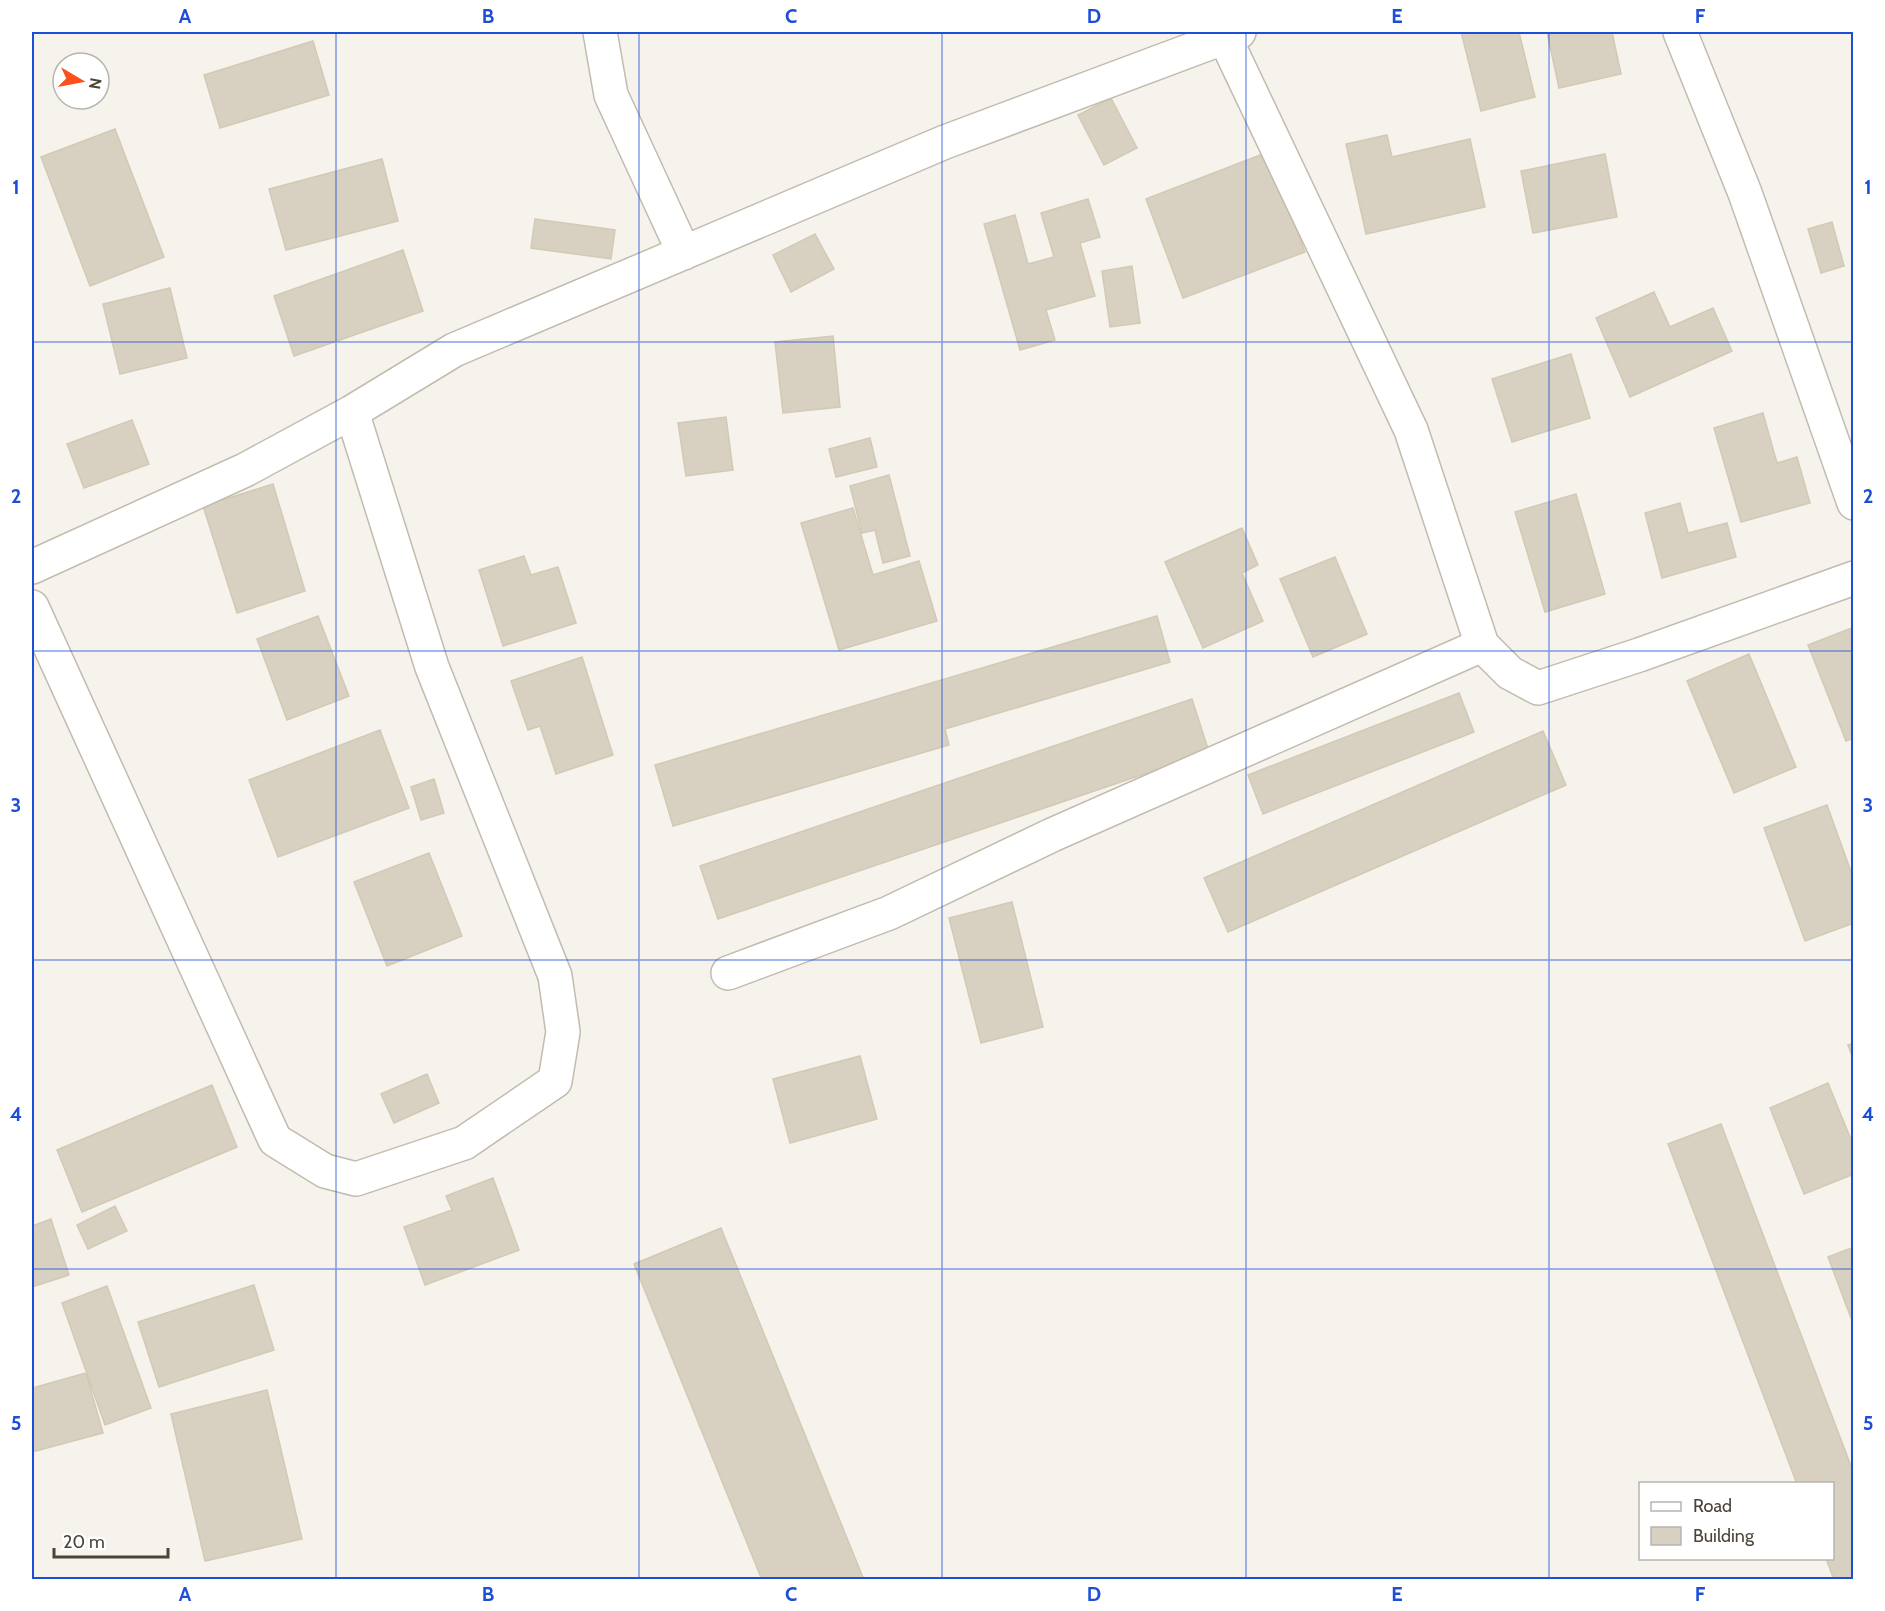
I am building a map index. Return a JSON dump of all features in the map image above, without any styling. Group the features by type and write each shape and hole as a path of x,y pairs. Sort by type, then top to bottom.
{"street":[{"path":"600,32 611,95 684,253"},
{"path":"1680,32 1745,193 1854,503"},
{"path":"32,567 245,470 352,412 454,350 945,142 1232,34 1411,429 1482,645 1510,673 1538,688 1639,656 1854,578"},
{"path":"32,606 275,1140 325,1171 356,1179 464,1143 555,1081 563,1032 555,976 432,667 352,412"},
{"path":"728,973 889,913 1053,835 1482,645"}],"building":[{"path":"1461,32 1519,32 1535,97 1481,111"},
{"path":"1547,32 1612,32 1621,74 1559,88"},
{"path":"313,41 329,95 220,128 204,75"},
{"path":"1111,98 1137,148 1104,165 1078,115"},
{"path":"115,129 164,257 90,286 41,157"},
{"path":"1387,135 1392,157 1470,139 1485,207 1366,234 1346,144"},
{"path":"1268,152 1305,252 1183,298 1146,199"},
{"path":"1605,154 1617,217 1533,233 1521,171"},
{"path":"382,159 398,221 286,250 269,189"},
{"path":"1088,199 1100,237 1080,243 1095,296 1046,310 1055,340 1020,350 984,224 1015,215 1028,264 1054,257 1041,213"},
{"path":"535,219 615,230 611,259 531,248"},
{"path":"1832,222 1844,266 1821,273 1808,229"},
{"path":"815,234 834,269 791,292 773,255"},
{"path":"403,250 423,311 294,356 274,296"},
{"path":"1132,266 1140,323 1110,327 1102,271"},
{"path":"170,288 187,358 120,374 103,304"},
{"path":"1654,292 1670,327 1713,308 1732,351 1630,397 1596,318"},
{"path":"833,336 840,407 783,413 775,342"},
{"path":"1571,354 1590,418 1512,442 1492,379"},
{"path":"1763,413 1777,463 1797,457 1810,503 1741,522 1714,428"},
{"path":"726,417 733,470 686,476 678,423"},
{"path":"132,420 149,464 84,488 67,444"},
{"path":"870,438 877,467 836,477 829,449"},
{"path":"889,475 910,556 883,563 875,530 862,533 850,486"},
{"path":"273,484 305,591 237,613 203,506"},
{"path":"1576,494 1605,594 1545,612 1515,512"},
{"path":"1680,503 1688,533 1727,523 1736,557 1662,578 1645,513"},
{"path":"853,508 873,575 919,561 937,621 839,650 801,523"},
{"path":"1242,528 1258,565 1242,573 1263,621 1203,648 1165,562"},
{"path":"524,556 531,575 558,567 576,623 503,646 479,570"},
{"path":"1335,557 1367,634 1313,657 1280,579"},
{"path":"318,616 349,696 287,720 257,639"},
{"path":"1157,616 1170,662 945,729 949,745 673,826 655,765"},
{"path":"1854,627 1854,738 1846,741 1808,645"},
{"path":"1749,654 1796,767 1734,793 1687,681"},
{"path":"582,657 613,755 556,774 540,726 528,730 511,681"},
{"path":"1459,693 1474,732 1263,814 1248,775"},
{"path":"1192,699 1209,752 718,919 700,866"},
{"path":"380,730 409,808 278,857 249,780"},
{"path":"1543,731 1566,785 1228,932 1204,878"},
{"path":"434,779 444,813 421,820 411,787"},
{"path":"1827,805 1854,880 1854,923 1805,941 1764,828"},
{"path":"429,853 462,936 387,966 354,882"},
{"path":"1012,902 1043,1027 981,1043 949,918"},
{"path":"1854,1043 1854,1061 1848,1045"},
{"path":"860,1056 877,1119 790,1143 773,1079"},
{"path":"427,1074 439,1103 394,1123 381,1094"},
{"path":"1828,1083 1854,1147 1854,1174 1804,1194 1770,1108"},
{"path":"212,1085 237,1147 82,1212 57,1150"},
{"path":"1721,1124 1854,1474 1854,1580 1834,1580 1827,1560 1834,1560 1834,1482 1796,1482 1668,1144"},
{"path":"493,1178 519,1250 425,1285 404,1227 452,1210 446,1196"},
{"path":"115,1206 127,1231 88,1249 77,1225"},
{"path":"51,1219 69,1275 32,1287 32,1226"},
{"path":"721,1228 864,1580 762,1580 634,1264"},
{"path":"1854,1247 1854,1326 1828,1257"},
{"path":"254,1285 274,1350 159,1387 138,1322"},
{"path":"107,1286 151,1408 105,1425 62,1303"},
{"path":"86,1373 103,1433 32,1452 32,1388"},
{"path":"267,1390 302,1539 205,1561 171,1414"}]}
